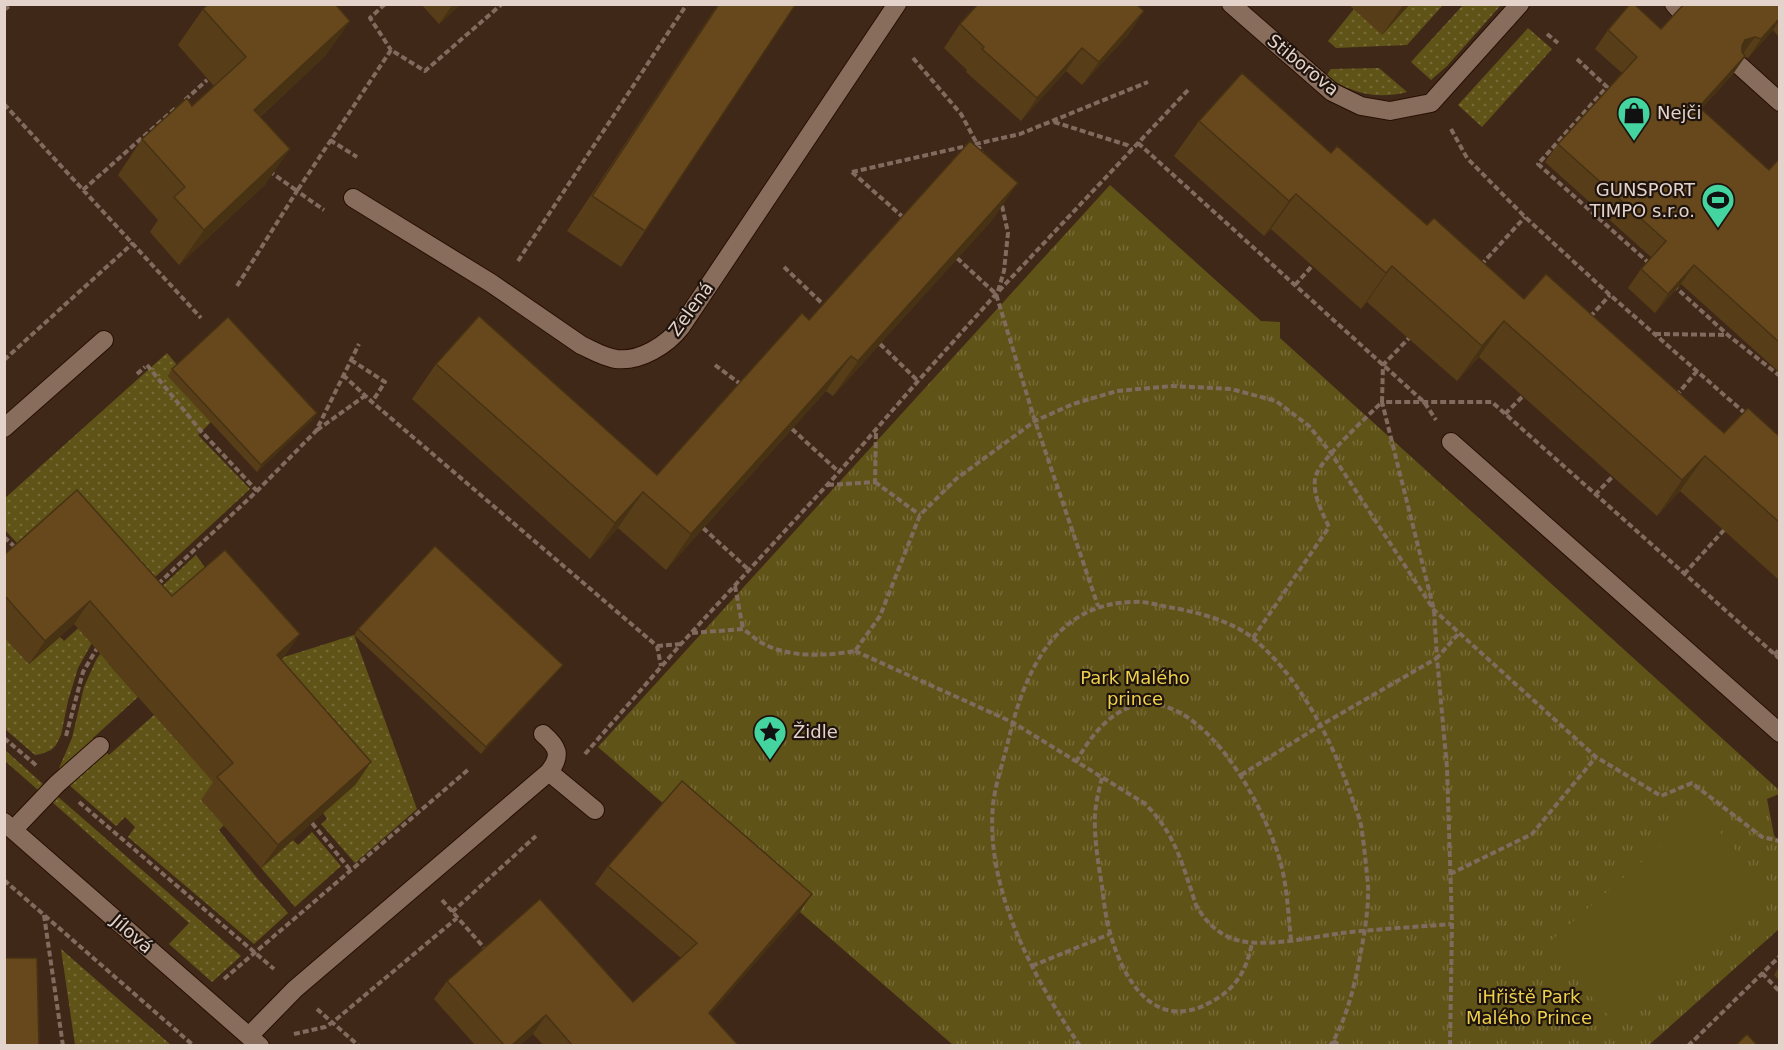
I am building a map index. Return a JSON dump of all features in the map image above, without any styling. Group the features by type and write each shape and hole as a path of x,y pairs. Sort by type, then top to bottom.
{"street":[{"name":"Zelená","path":"353,198 491,283 581,345 618,359 646,353 666,342 681,327 897,4"},
{"name":"Stiborova","path":"1231,4 1332,92 1361,106 1390,111 1431,103 1520,4"},
{"path":"1740,66 1779,102"},
{"path":"4,428 104,339"},
{"path":"1451,442 1779,733"},
{"path":"255,1041 295,989 549,772 556,763 558,752 552,741 543,734"},
{"path":"9,825 100,746"},
{"path":"549,772 595,810"},
{"name":"Jílová","path":"9,825 255,1041"}],"path":[{"path":"4,10 12,4"},
{"path":"385,4 370,18 391,50 425,71 502,4"},
{"path":"518,261 687,4"},
{"path":"1548,34 1558,43"},
{"path":"237,286 330,140 391,50"},
{"path":"913,58 961,114 987,165"},
{"path":"1577,59 1607,87 1539,164 1651,265"},
{"path":"83,190 207,80"},
{"path":"906,220 852,172 1020,134 1148,82"},
{"path":"583,756 661,666 839,472 996,294 1189,89"},
{"path":"4,104 201,318"},
{"path":"1053,122 1127,145 1132,150"},
{"path":"1451,129 1467,158 1525,217 1755,422"},
{"path":"330,140 357,157"},
{"path":"1138,144 1424,402"},
{"path":"263,166 324,210"},
{"path":"996,294 1004,271 1008,233 1000,195"},
{"path":"1480,266 1525,217"},
{"path":"4,360 133,243"},
{"path":"957,258 996,294 1035,421 1098,606"},
{"path":"1295,285 1312,266"},
{"path":"784,267 827,308"},
{"path":"1668,281 1729,336 1779,376"},
{"path":"1586,321 1610,295"},
{"path":"1654,334 1729,336"},
{"path":"1409,338 1383,365 1382,402 1434,610 1447,768 1452,924 1450,1046"},
{"path":"316,431 359,344"},
{"path":"880,344 918,381"},
{"path":"351,360 385,382 372,402"},
{"path":"715,365 744,387"},
{"path":"137,374 146,366 200,430 257,491"},
{"path":"1674,398 1697,371"},
{"path":"343,375 657,646 661,666"},
{"path":"855,651 880,616 920,515 956,479 1035,421 1073,404 1117,391 1172,386 1231,389 1276,402 1309,426 1331,453 1434,610 1596,757 1661,796 1692,783 1762,837 1779,841"},
{"path":"150,591 257,491 316,431 366,395"},
{"path":"1505,414 1523,396"},
{"path":"1253,638 1329,527 1317,499 1315,476 1331,453 1382,402 1492,402 1779,659"},
{"path":"792,429 839,472"},
{"path":"875,482 876,430"},
{"path":"1595,495 1613,476"},
{"path":"827,485 875,482 920,515"},
{"path":"703,528 749,570"},
{"path":"1684,574 1724,530"},
{"path":"4,537 18,551"},
{"path":"735,586 743,629"},
{"path":"1080,1046 1032,966 1016,933 993,848 993,804 1012,722 1033,667 1054,638 1073,619 1098,606 1136,601 1196,612 1224,622 1253,638 1289,676 1321,724 1346,778 1360,823 1368,888 1365,932 1353,991 1332,1043 1342,1046"},
{"path":"692,633 743,629 762,643 779,650 833,655 855,651 1012,722 1139,799 1157,815 1174,843 1196,905 1207,922 1225,935 1239,941 1252,943 1291,940 1452,924"},
{"path":"1241,775 1321,724 1437,658 1459,633"},
{"path":"65,739 83,672 102,641"},
{"path":"657,646 681,644"},
{"path":"1774,655 1779,649"},
{"path":"1076,762 1097,729 1126,708 1149,703 1173,708 1190,719 1202,729 1241,775 1263,814 1279,856 1291,940"},
{"path":"4,738 269,965"},
{"path":"1450,874 1532,834 1596,757"},
{"path":"216,986 469,769"},
{"path":"1102,778 1095,813 1096,853 1110,934 1123,967 1138,991 1157,1007 1168,1011 1179,1012 1200,1008 1212,1002 1237,982 1249,961 1252,943"},
{"path":"312,823 351,871"},
{"path":"452,912 536,836"},
{"path":"424,878 487,952"},
{"path":"4,880 194,1046"},
{"path":"43,914 63,1046"},
{"path":"294,1034 333,1023 457,918"},
{"path":"1032,966 1110,934"},
{"path":"1688,1046 1779,956"},
{"path":"1762,973 1779,992"},
{"path":"320,1011 359,1046"}],"green space":[{"path":"1443,5 1407,45 1336,48 1328,41 1354,9"},
{"path":"1463,5 1501,5 1447,66 1431,80 1411,62"},
{"path":"1528,28 1552,49 1482,127 1458,105"},
{"path":"1379,68 1407,92 1375,95 1355,91 1326,76 1331,69"},
{"name":"Park Malého prince","path":"1110,185 1261,321 1280,322 1280,338 1779,790 1779,794 1767,799 1774,835 1779,843 1779,929 1649,1045 953,1045 670,799 665,805 598,747"},
{"path":"167,353 178,366 168,376 211,422 198,435 250,489 127,603 93,641 78,668 61,735 56,745 51,750 35,755 5,729 5,638 29,664 60,637 64,641 94,614 25,536 17,543 5,530 4,499"},
{"path":"196,555 209,573 108,663 138,697 93,738 95,741 57,773 72,738 84,687 96,660 109,641 158,590"},
{"path":"354,635 417,809 355,863 321,824 327,819 323,813 224,825 219,830 288,913 254,944 128,837 135,827 125,817 116,826 68,784 105,751 109,755 154,715 284,657"},
{"path":"5,750 43,784 38,790 5,761"},
{"path":"57,796 241,956 212,982 169,944 189,923 51,801"},
{"path":"1701,810 1773,894 1619,1028 1546,945"},
{"path":"312,832 341,866 295,907 261,868 293,840 298,845"},
{"path":"61,949 171,1045 75,1045"}],"building":[{"path":"208,4 335,4 350,21 254,110 290,149 204,230 174,197 185,187 142,139 187,98 192,106 246,57 203,9"},
{"path":"719,4 796,4 645,231 592,196"},
{"path":"978,4 1136,4 1144,11 1099,62 1082,48 1037,98 982,49 984,47 960,24"},
{"path":"1630,4 1634,4 1661,29 1684,4 1779,4 1779,19 1761,39 1755,37 1745,40 1742,52 1745,56 1699,107 1769,170 1779,159 1779,342 1694,265 1668,294 1641,269 1666,241 1558,144 1637,57 1608,30"},
{"path":"1242,73 1331,153 1337,146 1427,225 1434,218 1524,299 1546,274 1724,433 1748,408 1779,436 1779,522 1705,456 1682,480 1504,321 1482,346 1392,266 1386,273 1296,194 1289,201 1199,121"},
{"path":"970,141 1018,183 858,361 851,356 691,534 643,492 615,523 436,364 479,316 657,475 802,313 809,320"},
{"path":"228,317 317,413 261,465 172,369"},
{"path":"77,490 172,596 225,550 300,634 277,655 371,762 278,845 217,777 233,763 90,601 45,641 4,595 4,555"},
{"path":"435,546 563,665 486,747 358,629"},
{"path":"682,781 812,894 709,1013 739,1046 573,1046 546,1015 511,1046 505,1046 447,981 540,899 633,1002 697,943 608,866"},
{"path":"4,958 37,958 39,1046 4,1046"},
{"path":"1747,1034 1758,1046 1735,1046"}],"place":[{"name":"Nejči","path":"1634,142"},
{"name":"GUNSPORT TIMPO s.r.o.","path":"1718,229"},
{"name":"Židle","path":"770,761"}],"park label":[{"name":"iHřiště Park Malého Prince","path":"1529,1007"}]}
